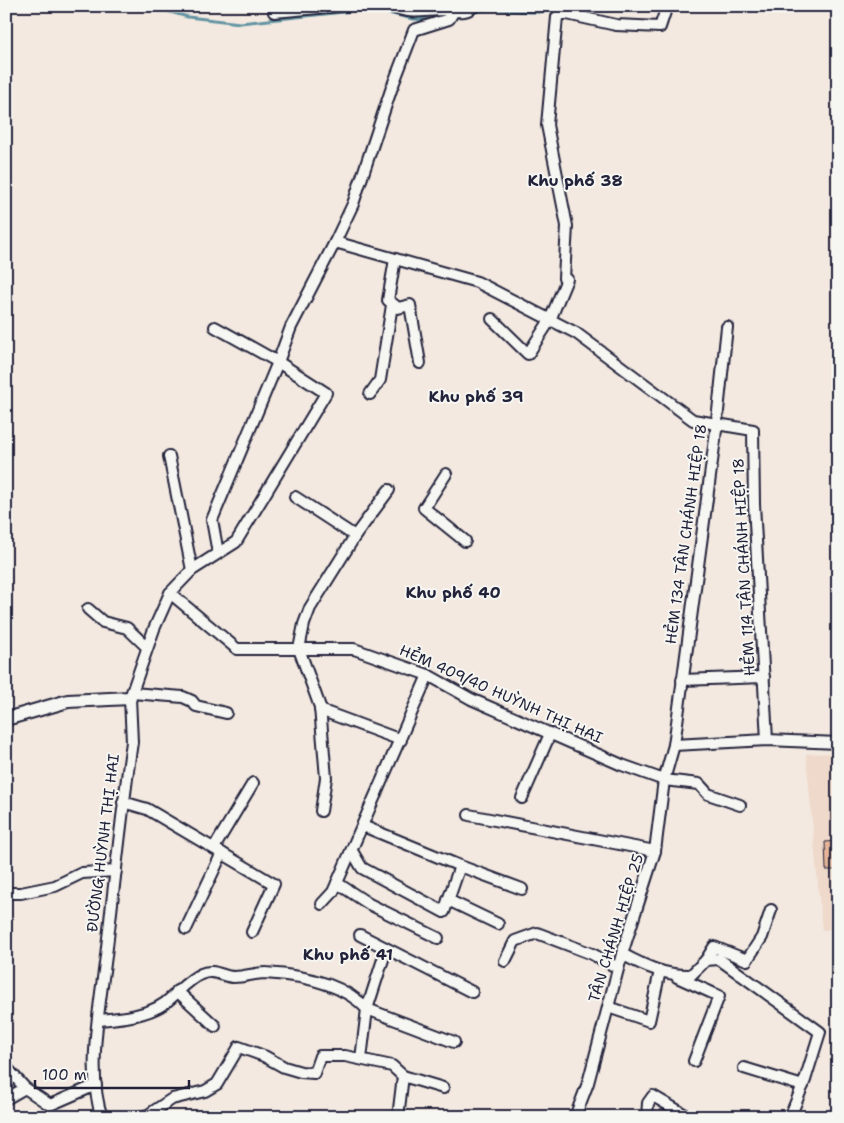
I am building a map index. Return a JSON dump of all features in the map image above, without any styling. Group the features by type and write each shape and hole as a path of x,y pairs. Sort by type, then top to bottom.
{"street":[{"path":"274,12 340,6"},
{"path":"390,6 410,12 452,16"},
{"path":"218,553 212,520 291,327 353,204 391,90 414,30 466,12 474,6"},
{"path":"492,319 528,354 550,320 567,280 564,278 567,226 547,125 558,17 561,14 567,14 616,25 660,27 667,6"},
{"path":"335,242 477,282 576,333 693,420 715,426"},
{"path":"370,394 380,380 392,305 388,298 395,260"},
{"path":"392,305 401,308 410,305 420,363"},
{"path":"131,695 147,647 170,593 192,570 236,542 326,393 278,362 215,327"},
{"name":"HẺM 134 TÂN CHÁNH HIỆP 18","path":"674,746 727,327"},
{"name":"HẺM 114 TÂN CHÁNH HIỆP 18","path":"715,426 753,430 754,504 767,740"},
{"path":"169,456 192,570"},
{"path":"446,474 424,508 465,541"},
{"path":"321,811 326,778 320,710 299,649 304,624 310,608 355,536 389,490"},
{"path":"295,497 355,536"},
{"name":"HẺM 409/40 HUỲNH THỊ HAI","path":"170,593 237,649 354,649 428,675 471,699 622,765 664,780 699,784 708,794 740,805"},
{"path":"88,609 103,622 127,628 147,647"},
{"path":"322,904 333,892 352,851 428,675"},
{"path":"682,680 764,677"},
{"path":"6,719 68,701 131,695 183,697 192,701 196,706 226,714"},
{"name":"ĐƯỜNG HUỲNH THỊ HAI","path":"102,1117 98,1105 96,1084 99,1020 123,802 132,742 131,695"},
{"path":"320,710 401,740"},
{"path":"522,798 550,734"},
{"path":"674,746 767,740 838,743"},
{"name":"TÂN CHÁNH HIỆP 25","path":"575,1117 588,1083 622,954 655,851 664,780 674,746"},
{"path":"186,929 218,851 253,783"},
{"path":"123,802 147,809 274,884 252,932"},
{"path":"469,815 655,851"},
{"path":"363,826 460,866 522,888"},
{"path":"352,851 362,868 444,912 460,866"},
{"path":"8,893 20,893 55,886 82,873 116,871"},
{"path":"337,883 369,904 438,938"},
{"path":"448,900 498,924"},
{"path":"674,976 691,975 706,960 714,947 747,960 762,937 771,910"},
{"path":"505,961 515,941 537,933 577,947 618,968"},
{"path":"360,936 472,992"},
{"path":"360,1059 368,1009 386,950"},
{"path":"622,954 719,996 694,1060"},
{"path":"706,960 719,959 820,1032 803,1086 790,1117"},
{"path":"608,1007 648,1021 660,971"},
{"path":"99,1020 126,1017 164,1003 202,973 215,972 232,977 262,973 302,978 333,987 357,998 368,1009 454,1042"},
{"path":"177,992 215,1026"},
{"path":"138,1117 148,1115 172,1099 205,1091 217,1084 240,1047 264,1056 284,1067 301,1072 314,1073 320,1056 345,1056 392,1066 403,1076 443,1088"},
{"path":"6,1067 25,1088 50,1105 96,1084"},
{"path":"744,1068 803,1086"},
{"path":"398,1117 403,1076"},
{"path":"6,1099 25,1088"},
{"path":"647,1117 648,1103 653,1096 689,1117"}],"shaded area":[{"path":"838,753 838,929 822,930 806,754"}],"building":[{"path":"838,841 838,870 826,870 825,842"}],"waterway":[{"path":"149,6 188,17 240,23 362,10 384,12 413,19 433,20"},
{"path":"473,13 493,9 540,12 557,6"},
{"path":"454,18 467,15"},
{"path":"6,154 11,161"}],"district":[{"name":"Khu phố 38","path":"575,180"},
{"name":"Khu phố 39","path":"476,396"},
{"name":"Khu phố 40","path":"453,592"},
{"name":"Khu phố 41","path":"348,954"}]}
